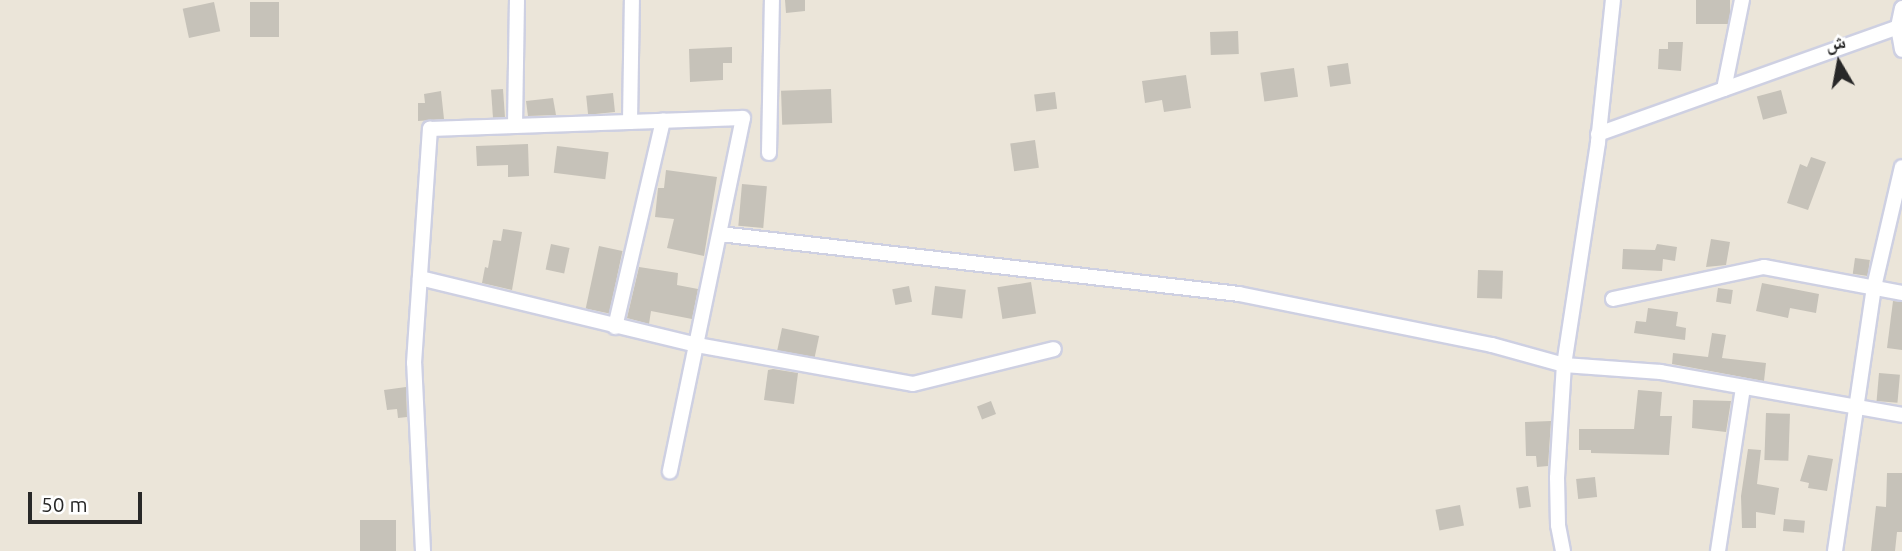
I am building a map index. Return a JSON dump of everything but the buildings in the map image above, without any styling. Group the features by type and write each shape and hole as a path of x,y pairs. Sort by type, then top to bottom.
{"street":[{"path":"514,126 517,0"},
{"path":"630,122 632,0"},
{"path":"769,153 772,0"},
{"path":"1563,551 1558,525 1558,478 1564,365 1598,134 1613,0"},
{"path":"1724,89 1742,0"},
{"path":"1902,8 1898,27 1902,50"},
{"path":"1598,134 1898,27"},
{"path":"423,551 414,363 430,128 743,118 670,472"},
{"path":"615,327 663,121"},
{"path":"1835,551 1874,287 1902,167"},
{"path":"720,234 1239,294 1492,345 1564,365 1661,372 1902,415"},
{"path":"1613,299 1764,267 1902,293"},
{"path":"420,278 696,345 913,384 1054,349"},
{"path":"1718,551 1744,387"}]}
